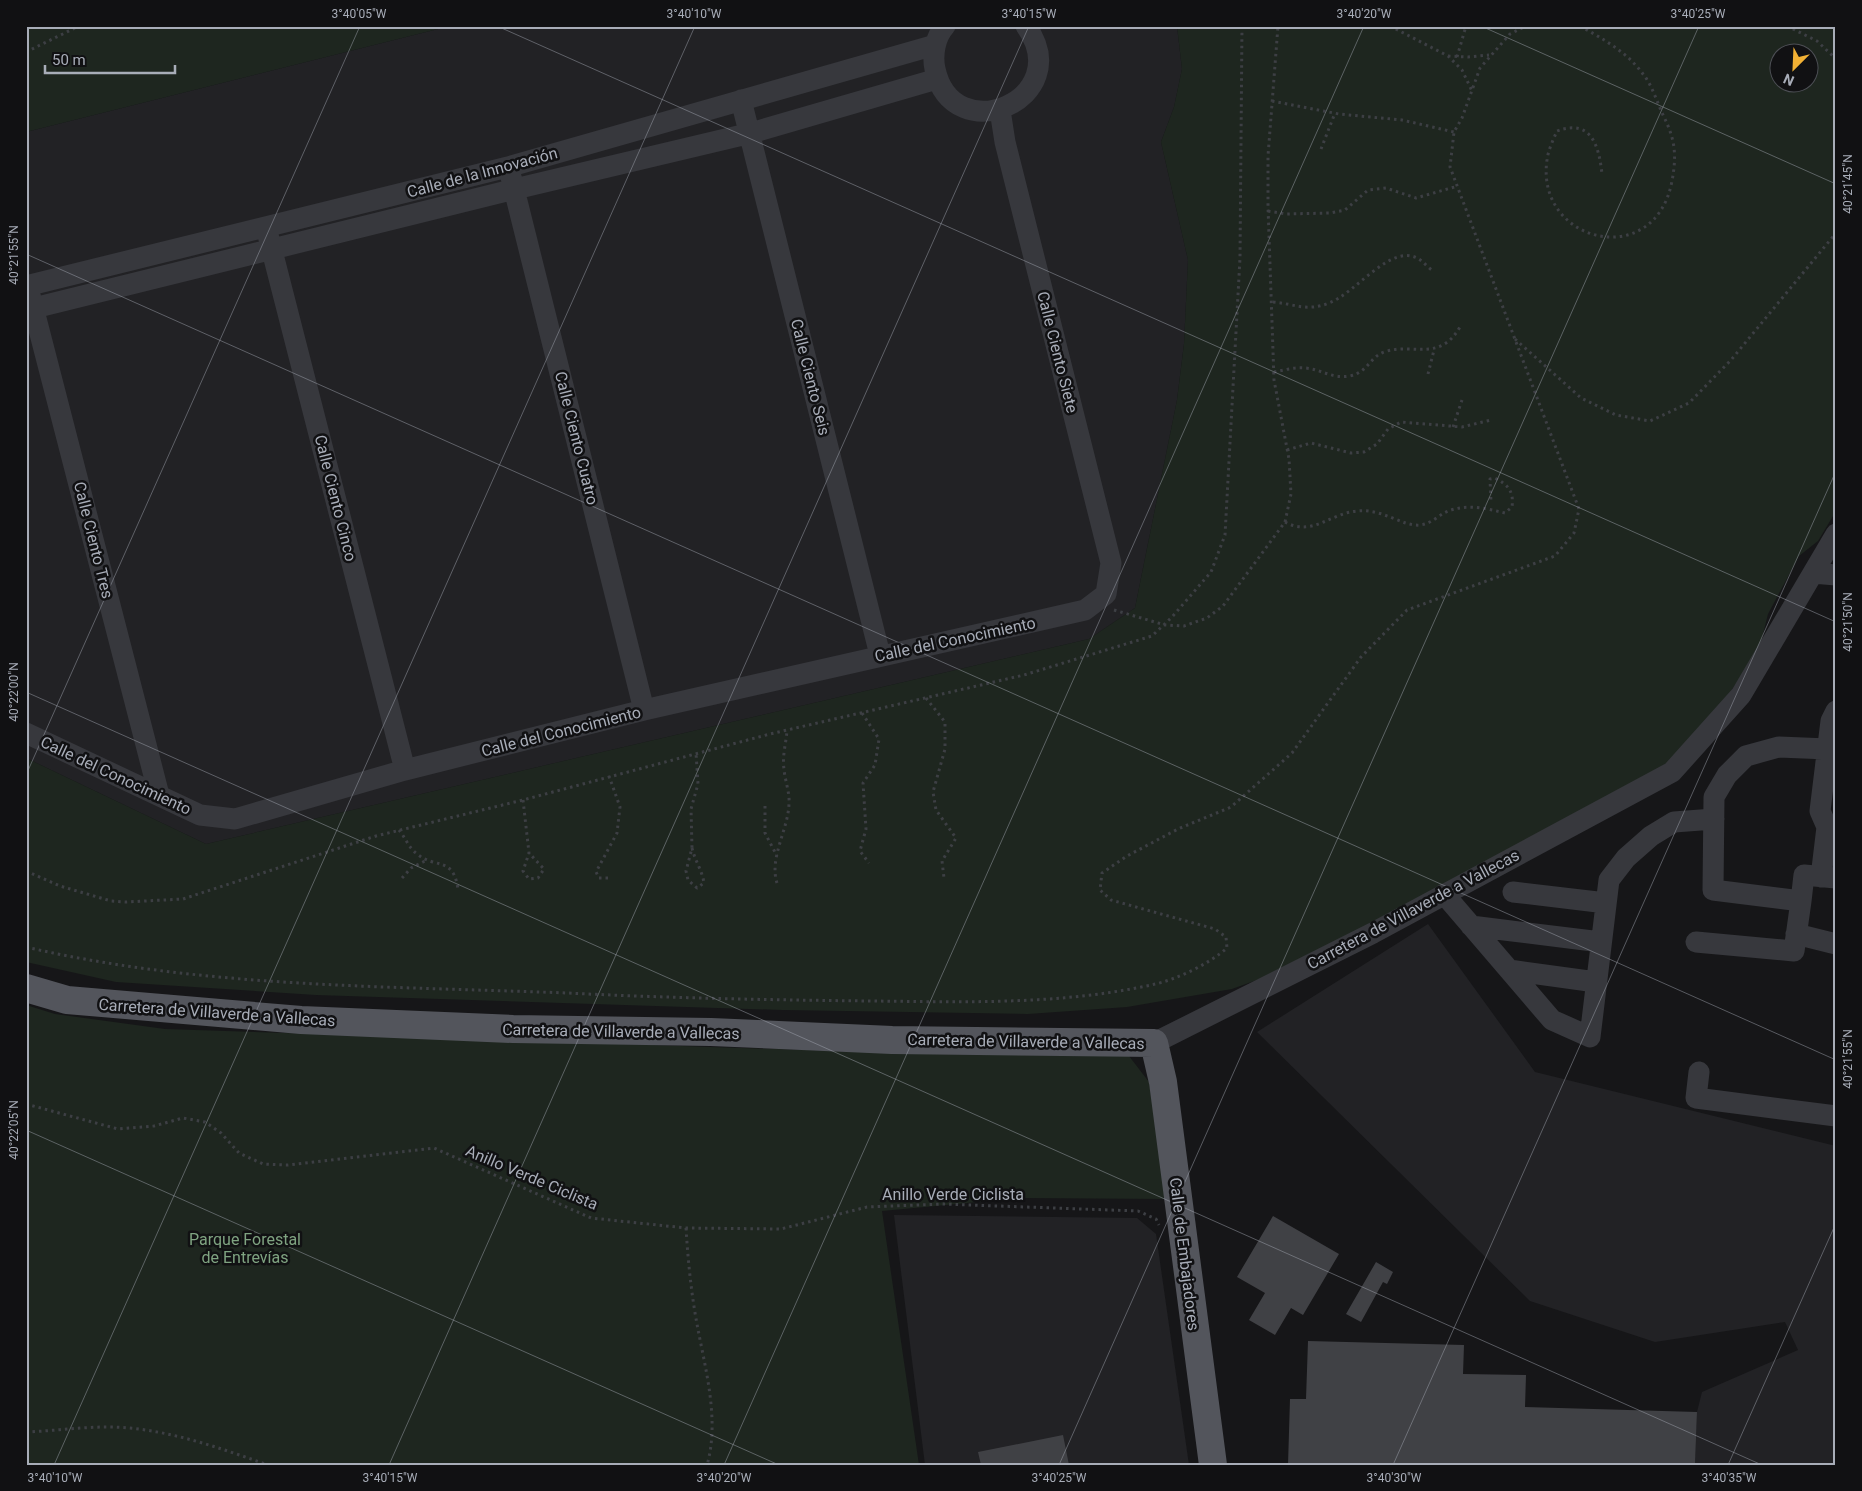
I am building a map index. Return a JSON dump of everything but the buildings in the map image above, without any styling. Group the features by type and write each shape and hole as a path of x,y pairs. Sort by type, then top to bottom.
{"main road":[{"name":"Carretera de Villaverde a Vallecas","path":"26,988 67,1000 311,1021 512,1030 711,1032 892,1040 1154,1043"},
{"name":"Calle de Embajadores","path":"1154,1043 1163,1082 1213,1465"}],"street":[{"path":"946,26 935,45 934,62 937,79 947,95 963,107 981,112 1000,110 1018,102 1030,89 1038,72 1039,54 1034,37 1026,26"},
{"name":"Calle de la Innovación","path":"27,283 265,227 508,166 935,45"},
{"name":"Calle de la Innovación","path":"30,309 514,189 751,133 937,79"},
{"name":"Calle Ciento Seis","path":"741,100 751,133 880,655"},
{"name":"Calle Ciento Siete","path":"1000,110 1005,142 1111,563 1101,598"},
{"name":"Calle Ciento Cuatro","path":"508,166 644,710"},
{"name":"Calle Ciento Cinco","path":"265,227 405,770"},
{"name":"Calle Ciento Tres","path":"27,283 30,309 159,795"},
{"name":"Carretera de Villaverde a Vallecas","path":"1154,1043 1373,933 1672,772 1741,695 1836,534"},
{"path":"1813,573 1836,575"},
{"name":"Calle del Conocimiento","path":"26,733 200,814 235,819 405,770 644,710 1085,610 1101,598"},
{"path":"1696,942 1794,951 1801,901 1804,875 1828,877 1827,827 1820,811 1832,730 1746,756 1726,775 1714,796 1713,890 1801,901"},
{"path":"1444,894 1552,1020 1590,1037 1608,880 1626,858 1651,836 1674,822 1714,819"},
{"path":"1514,892 1606,903"},
{"path":"1471,926 1601,942"},
{"path":"1796,934 1836,944"},
{"path":"1509,970 1596,982"},
{"path":"1699,1072 1696,1098 1836,1116"}],"path":[{"path":"26,52 79,26"},
{"path":"26,871 60,886 111,901 183,899 399,830 523,800 696,753 1024,675 1152,636 1165,625 1211,572 1225,535 1240,258 1242,26"},
{"path":"1101,598 1130,616 1165,625 1184,626 1207,618 1223,606 1285,522 1291,494 1287,450 1274,372 1273,302 1268,211 1272,101 1278,26"},
{"path":"1390,26 1448,56 1462,70 1472,92"},
{"path":"1457,57 1466,26"},
{"path":"26,947 74,958 162,971 283,981 682,998 1015,1003 1114,992 1156,984 1213,960 1227,948 1226,937 1216,929 1111,900 1100,890 1102,873 1127,856 1178,829 1231,807 1292,754 1361,657 1407,610 1555,556 1574,533 1579,509 1450,166 1450,147 1454,132 1462,118 1480,68 1510,34 1526,26"},
{"path":"1580,26 1613,45 1644,74 1674,136 1676,162 1669,197 1659,216 1640,230 1623,236 1607,238 1575,226 1563,216 1552,200 1546,179 1547,159 1557,132 1565,128 1579,129 1591,136 1598,146 1602,174"},
{"path":"1787,26 1817,41 1836,59"},
{"path":"1448,56 1490,55"},
{"path":"1272,101 1335,113 1402,120 1454,132"},
{"path":"1321,149 1335,113"},
{"path":"1268,211 1286,214 1330,213 1345,210 1368,190 1386,188 1416,198 1458,186"},
{"path":"1515,338 1581,398 1616,415 1650,421 1689,403 1731,360 1836,233"},
{"path":"1273,302 1307,309 1329,303 1348,294 1386,260 1400,255 1417,257 1432,270"},
{"path":"1428,374 1434,350 1456,333 1460,327"},
{"path":"1274,372 1306,368 1332,377 1350,376 1365,370 1383,353 1403,349 1434,350"},
{"path":"1453,427 1462,400"},
{"path":"1287,450 1311,443 1351,452 1364,452 1377,444 1388,429 1401,422 1453,427 1491,420"},
{"path":"1285,522 1293,527 1316,526 1345,513 1359,510 1381,512 1408,523 1420,525 1436,520 1444,513 1470,507 1505,513 1512,506 1512,492 1506,485 1495,478 1490,479 1488,482 1490,502"},
{"path":"926,698 945,722 945,749 933,792 936,810 956,838 942,861 944,878"},
{"path":"862,713 879,739 875,765 863,783 866,829 860,851 868,863"},
{"path":"777,883 774,873 785,831 789,802 783,768 787,731"},
{"path":"692,848 686,871 688,880 697,888 704,883 703,875 695,862 692,848 691,809 698,784 696,753"},
{"path":"608,878 600,878 596,872 617,833 620,807 609,776"},
{"path":"523,800 529,853 523,871 528,879 538,878 544,869 529,853"},
{"path":"765,806 765,833 777,856"},
{"path":"399,830 415,853 427,860 448,866 456,874 458,889"},
{"path":"402,878 411,868 427,860"},
{"name":"Anillo Verde Ciclista","path":"26,1104 118,1130 154,1126 183,1118 204,1122 221,1134 239,1153 263,1164 288,1164 434,1148 591,1218 686,1228 781,1229 866,1207 942,1204 1138,1211 1156,1219 1163,1231"},
{"path":"686,1228 688,1265 709,1397 712,1448 707,1465"},
{"path":"26,1432 108,1427 164,1434 216,1446 268,1465"}],"shaded area":[{"path":"450,26 1177,26 1182,69 1174,107 1161,142 1188,260 1184,344 1177,400 1135,608 1089,639 206,844 26,758 26,132"},
{"path":"1428,924 1535,1072 1836,1146 1836,1465 1695,1465 1697,1412 1702,1392 1798,1350 1785,1322 1655,1342 1530,1301 1257,1032"},
{"path":"894,1215 1137,1218 1156,1234 1189,1465 925,1465"}],"green space":[{"path":"26,26 450,26 26,132"},
{"path":"1177,26 1836,26 1836,511 1818,541 1799,556 1768,614 1759,650 1713,717 1672,760 1625,790 1282,971 1232,989 1127,1007 1028,1014 783,1010 316,995 116,982 26,962 26,758 206,844 1089,639 1135,608 1177,400 1184,344 1188,260 1161,142 1174,107 1182,69"},
{"name":"Parque Forestal de Entrevías","path":"26,1005 55,1014 165,1029 928,1054 1129,1056 1149,1082 1168,1199 1022,1198 882,1211 919,1465 26,1465"}]}
